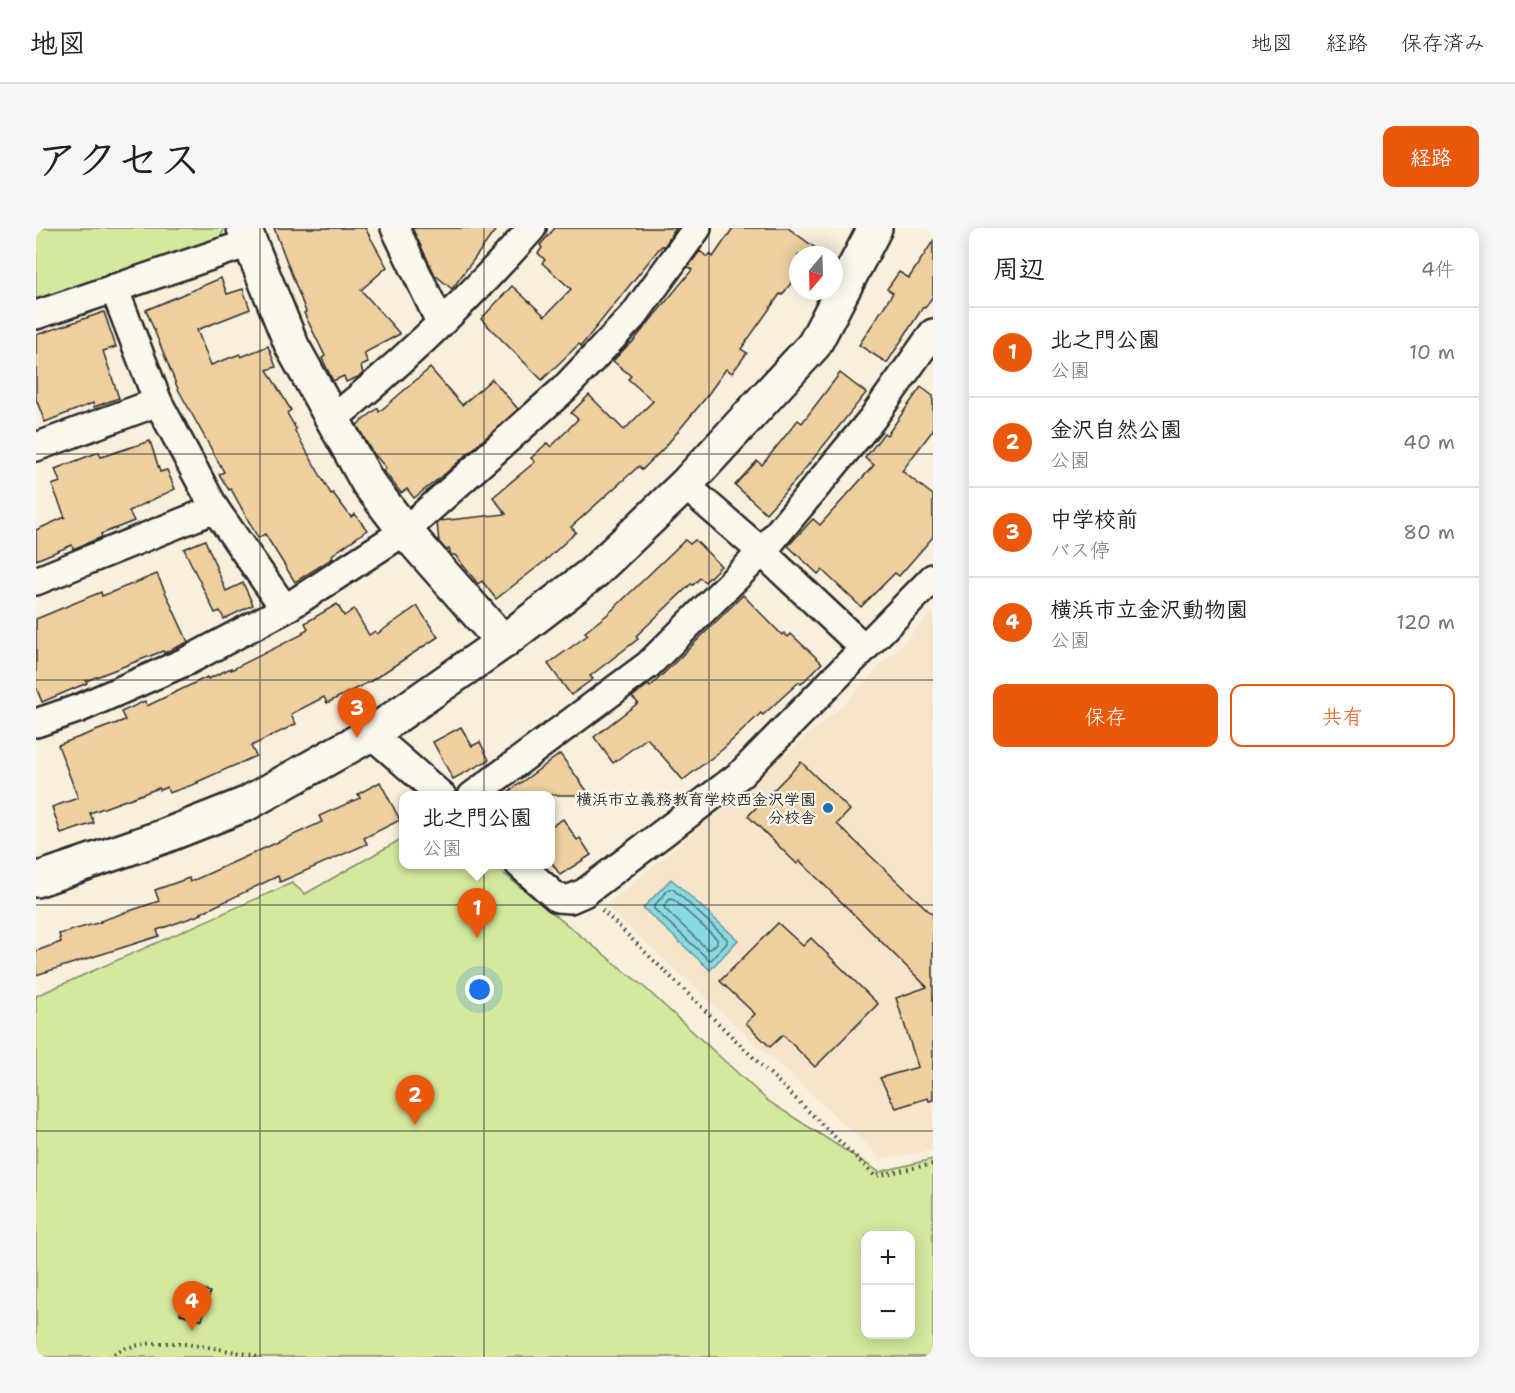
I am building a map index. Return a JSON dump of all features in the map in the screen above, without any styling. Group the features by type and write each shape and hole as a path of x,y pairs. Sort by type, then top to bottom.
{"street":[{"path":"395,228 440,322"},
{"path":"333,419 388,374 488,278 532,228"},
{"path":"36,723 80,708 187,661 285,609 405,531 564,389 634,315 697,228"},
{"path":"36,880 162,837 246,804 370,734 503,642 592,573 685,485 814,345 868,231"},
{"path":"36,315 114,288 246,235 292,346 368,483 405,531 503,642"},
{"path":"114,288 158,402 215,509 285,609"},
{"path":"477,791 648,665 762,552 872,419 933,333"},
{"path":"36,447 158,402"},
{"path":"685,485 762,552 864,648"},
{"path":"36,581 215,509"},
{"path":"525,869 557,898 570,899 584,893 741,774 933,578"},
{"path":"370,734 437,791"}],"path":[{"path":"584,893 875,1176 933,1164"},
{"path":"109,1357 146,1343 190,1345 252,1354 257,1357"}],"shaded area":[{"name":"横浜市立義務教育学校西金沢学園 分校舎","path":"933,612 933,1150 882,1159 606,906 838,710"}],"green space":[{"path":"36,228 224,228 220,240 36,305"},
{"path":"399,840 399,869 498,869 643,986 768,1101 879,1172 933,1159 933,1357 36,1357 36,996 292,883 305,894"}],"water":[{"path":"671,879 738,940 710,970 643,908"}],"building":[{"path":"274,228 365,228 387,267 361,290 400,334 364,353 368,363 361,366 363,373 360,376 346,382 344,376 333,381 322,358 325,356 304,313 306,312"},
{"path":"412,228 497,228 452,289 435,275"},
{"path":"555,228 676,228 664,247 658,250 581,346 579,344 542,380 481,319 512,286 545,316 571,289 542,263 545,260 538,253 542,248 540,245"},
{"path":"733,228 788,228 813,246 789,246 789,286 782,295 780,294 741,349 747,353 732,373 726,369 665,447 642,470 639,466 571,527 576,532 545,561 496,599 482,581 478,584 455,555 451,555 449,549 446,550 439,542 437,523 506,514 493,497 535,462 531,458 547,443 551,447 578,419 571,413 589,395 624,430 653,401 628,379 631,376 613,361 631,344 692,270 688,267 700,251 707,257 710,254 713,257"},
{"path":"933,241 933,296 925,308 923,307 887,363 859,345 893,293 887,289 899,272 909,278"},
{"path":"221,278 227,294 243,289 250,309 197,330 211,365 240,354 241,357 268,346 276,367 267,370 291,410 287,413 295,431 331,494 333,493 351,517 355,514 367,530 332,555 333,558 295,582 265,534 258,538 231,489 229,490 219,474 224,472 178,389 146,310"},
{"path":"104,312 116,347 103,351 119,398 94,407 93,403 45,422 36,399 36,335"},
{"path":"430,368 462,405 492,379 518,409 446,473 414,498 407,489 401,493 383,470 386,468 370,449 357,425 378,408 379,412"},
{"path":"840,373 866,393 796,480 766,513 735,485 757,461 762,465 798,420 802,423"},
{"path":"921,387 933,396 933,430 902,471 933,495 933,537 899,576 895,573 861,607 822,570 818,574 788,546 813,519 820,525 874,465 865,458 884,433 887,435"},
{"path":"150,441 160,472 167,470 175,489 129,511 134,521 101,534 102,537 73,549 72,545 36,560 36,530 65,517 52,485 60,482 55,469 99,452 101,457"},
{"path":"205,540 226,591 243,583 253,605 224,619 220,611 215,613 184,549"},
{"path":"685,540 690,544 695,540 721,566 705,582 700,578 693,585 691,584 636,636 638,639 590,676 593,679 571,695 548,664 588,635 585,632 608,614"},
{"path":"157,574 188,642 86,681 87,683 42,702 36,687 36,619 101,592 102,596"},
{"path":"743,595 782,635 784,633 788,637 791,634 822,663 801,684 799,682 763,715 761,713 723,749 683,780 647,738 613,763 594,737 638,703 632,697 648,685 650,687"},
{"path":"337,604 344,616 354,609 369,635 375,631 377,634 417,606 438,637 371,681 327,703 324,697 291,714 296,724 251,746 256,756 198,783 169,793 167,787 160,790 159,788 90,813 94,823 61,834 52,807 78,798 58,745 125,720 121,712 145,701 147,706 207,677 208,679 231,668 231,670 303,634 302,632 308,629 305,623"},
{"path":"461,727 472,746 480,742 489,760 453,779 433,742"},
{"path":"560,754 590,795 555,795 555,791 509,791"},
{"path":"801,762 850,810 837,824 933,915 933,1100 929,1101 928,1098 896,1108 880,1078 918,1067 896,998 927,987 800,861 797,864 748,816"},
{"path":"380,782 399,820 364,838 367,844 280,882 278,876 202,914 157,930 159,936 36,975 36,951 61,942 59,934 159,901 155,890 189,878 190,882 322,822 319,816 360,798 358,794"},
{"path":"563,819 577,840 580,838 591,855 560,875 555,868 555,824"},
{"path":"778,923 803,946 811,938 878,1004 815,1067 783,1035 770,1047 746,1023 755,1014 720,981"},
{"path":"188,1285 210,1292 202,1320 180,1314"}],"place":[{"name":"中学校前","path":"357,738"},
{"name":"横浜市立義務教育学校西金沢学園 分校舎","path":"828,808"},
{"name":"北之門公園","path":"477,938"},
{"name":"金沢自然公園","path":"415,1125"},
{"name":"横浜市立金沢動物園","path":"192,1331"}]}
